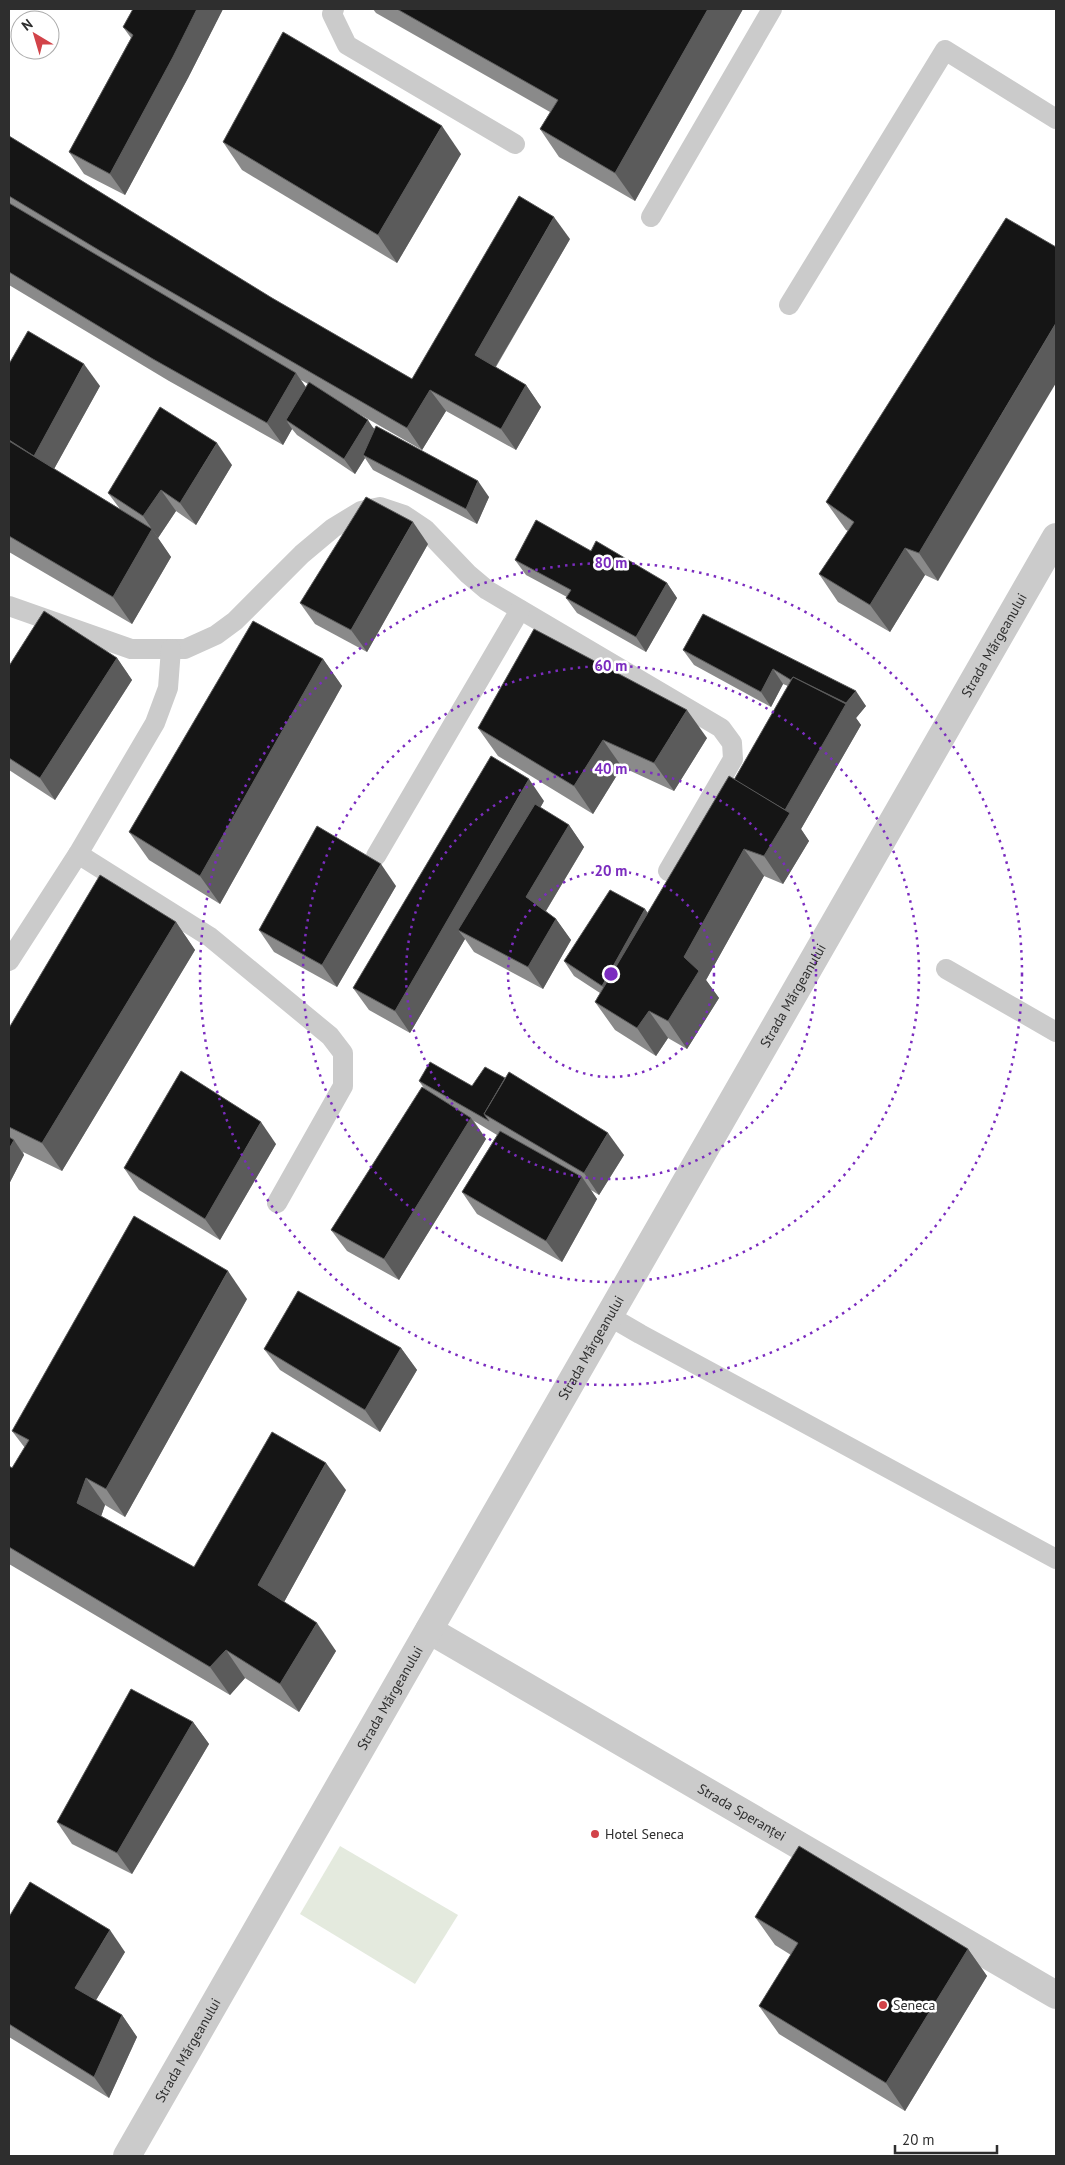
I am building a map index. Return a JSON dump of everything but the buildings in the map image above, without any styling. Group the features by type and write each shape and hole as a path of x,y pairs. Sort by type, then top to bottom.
{"street":[{"name":"Strada Mărgeanului","path":"127,2156 1056,537"},
{"name":"Strada Speranței","path":"429,1630 1054,1988"}],"lane":[{"path":"334,9 332,14 347,45 515,144"},
{"path":"651,217 772,9"},
{"path":"789,305 944,50 1056,119"},
{"path":"9,606 131,649 185,649 216,635 235,621 302,554 333,528 361,511 380,507 404,515 425,529 486,590 721,728 732,743 733,759 668,871"},
{"path":"376,856 520,610"},
{"path":"9,961 78,854 155,723 168,688 171,650"},
{"path":"78,854 210,937 330,1036 343,1053 343,1086 277,1203"},
{"path":"946,969 1056,1032"},
{"path":"609,1316 1056,1559"}],"shaded area":[{"path":"340,1846 458,1915 415,1984 300,1914"}],"place":[{"name":"Hotel Seneca","path":"595,1834"},
{"name":"Seneca","path":"883,2005"}]}
